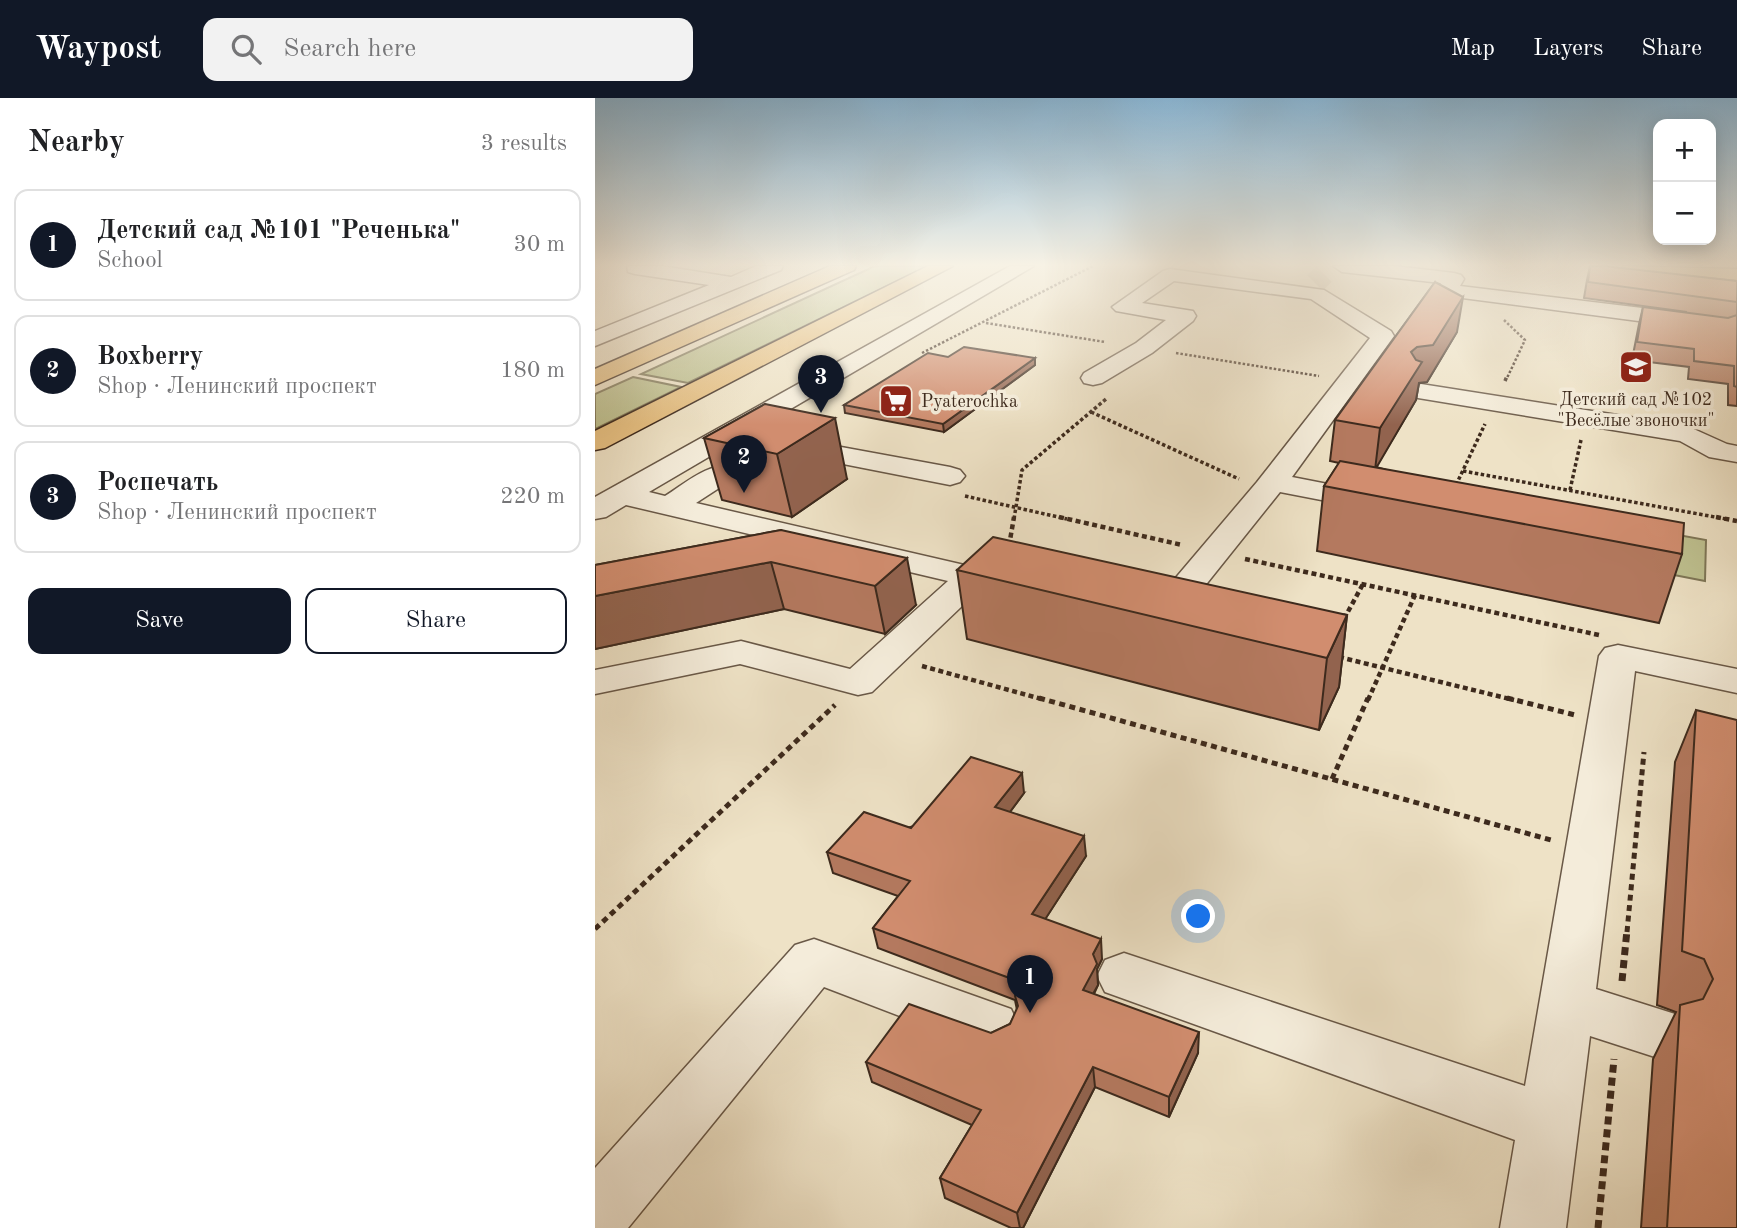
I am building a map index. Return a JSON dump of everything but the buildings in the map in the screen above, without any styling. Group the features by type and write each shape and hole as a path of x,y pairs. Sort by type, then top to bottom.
{"main road":[{"path":"595,378 728,319"},
{"path":"595,442 839,319"}],"street":[{"path":"595,339 645,319"},
{"path":"595,510 933,319"},
{"path":"1093,378 1144,348 1181,319"},
{"path":"1184,590 1270,485 1360,383 1383,336 1356,319"},
{"path":"1669,319 1710,324"},
{"path":"1421,392 1687,435 1719,451 1737,454"},
{"path":"731,435 950,476"},
{"path":"670,506 723,473"},
{"path":"1270,485 1403,506"},
{"path":"623,495 988,575 1036,577"},
{"path":"595,682 741,652 858,683 988,575"},
{"path":"1122,596 1134,599 1184,590 1225,600"},
{"path":"1533,1228 1618,656 1737,681"},
{"path":"595,1217 814,961 991,1027"},
{"path":"1124,976 1549,1123"},
{"path":"1566,1004 1637,1026"}],"path":[{"path":"1502,319 1525,340 1462,471 1737,521"},
{"path":"988,575 1022,470 1111,394"},
{"path":"1091,412 1252,484 1270,485"},
{"path":"1570,491 1581,440"},
{"path":"1338,631 1363,584"},
{"path":"1332,779 1415,595"},
{"path":"1336,657 1646,733 1637,1026 1598,1228"},
{"path":"917,664 1590,850"},
{"path":"595,929 858,683"}],"green space":[{"path":"761,319 820,319 688,383 641,374"},
{"path":"633,377 681,387 595,429 595,394"},
{"path":"1618,524 1706,540 1705,581 1612,563"}],"place":[{"name":"Детский сад №102 \"Весёлые звоночки\"","path":"1636,367"},
{"name":"Pyaterochka","path":"896,401"},
{"name":"Роспечать","path":"821,413"},
{"name":"Boxberry","path":"744,493"},
{"name":"Детский сад №101 \"Реченька\"","path":"1030,1013"}]}
